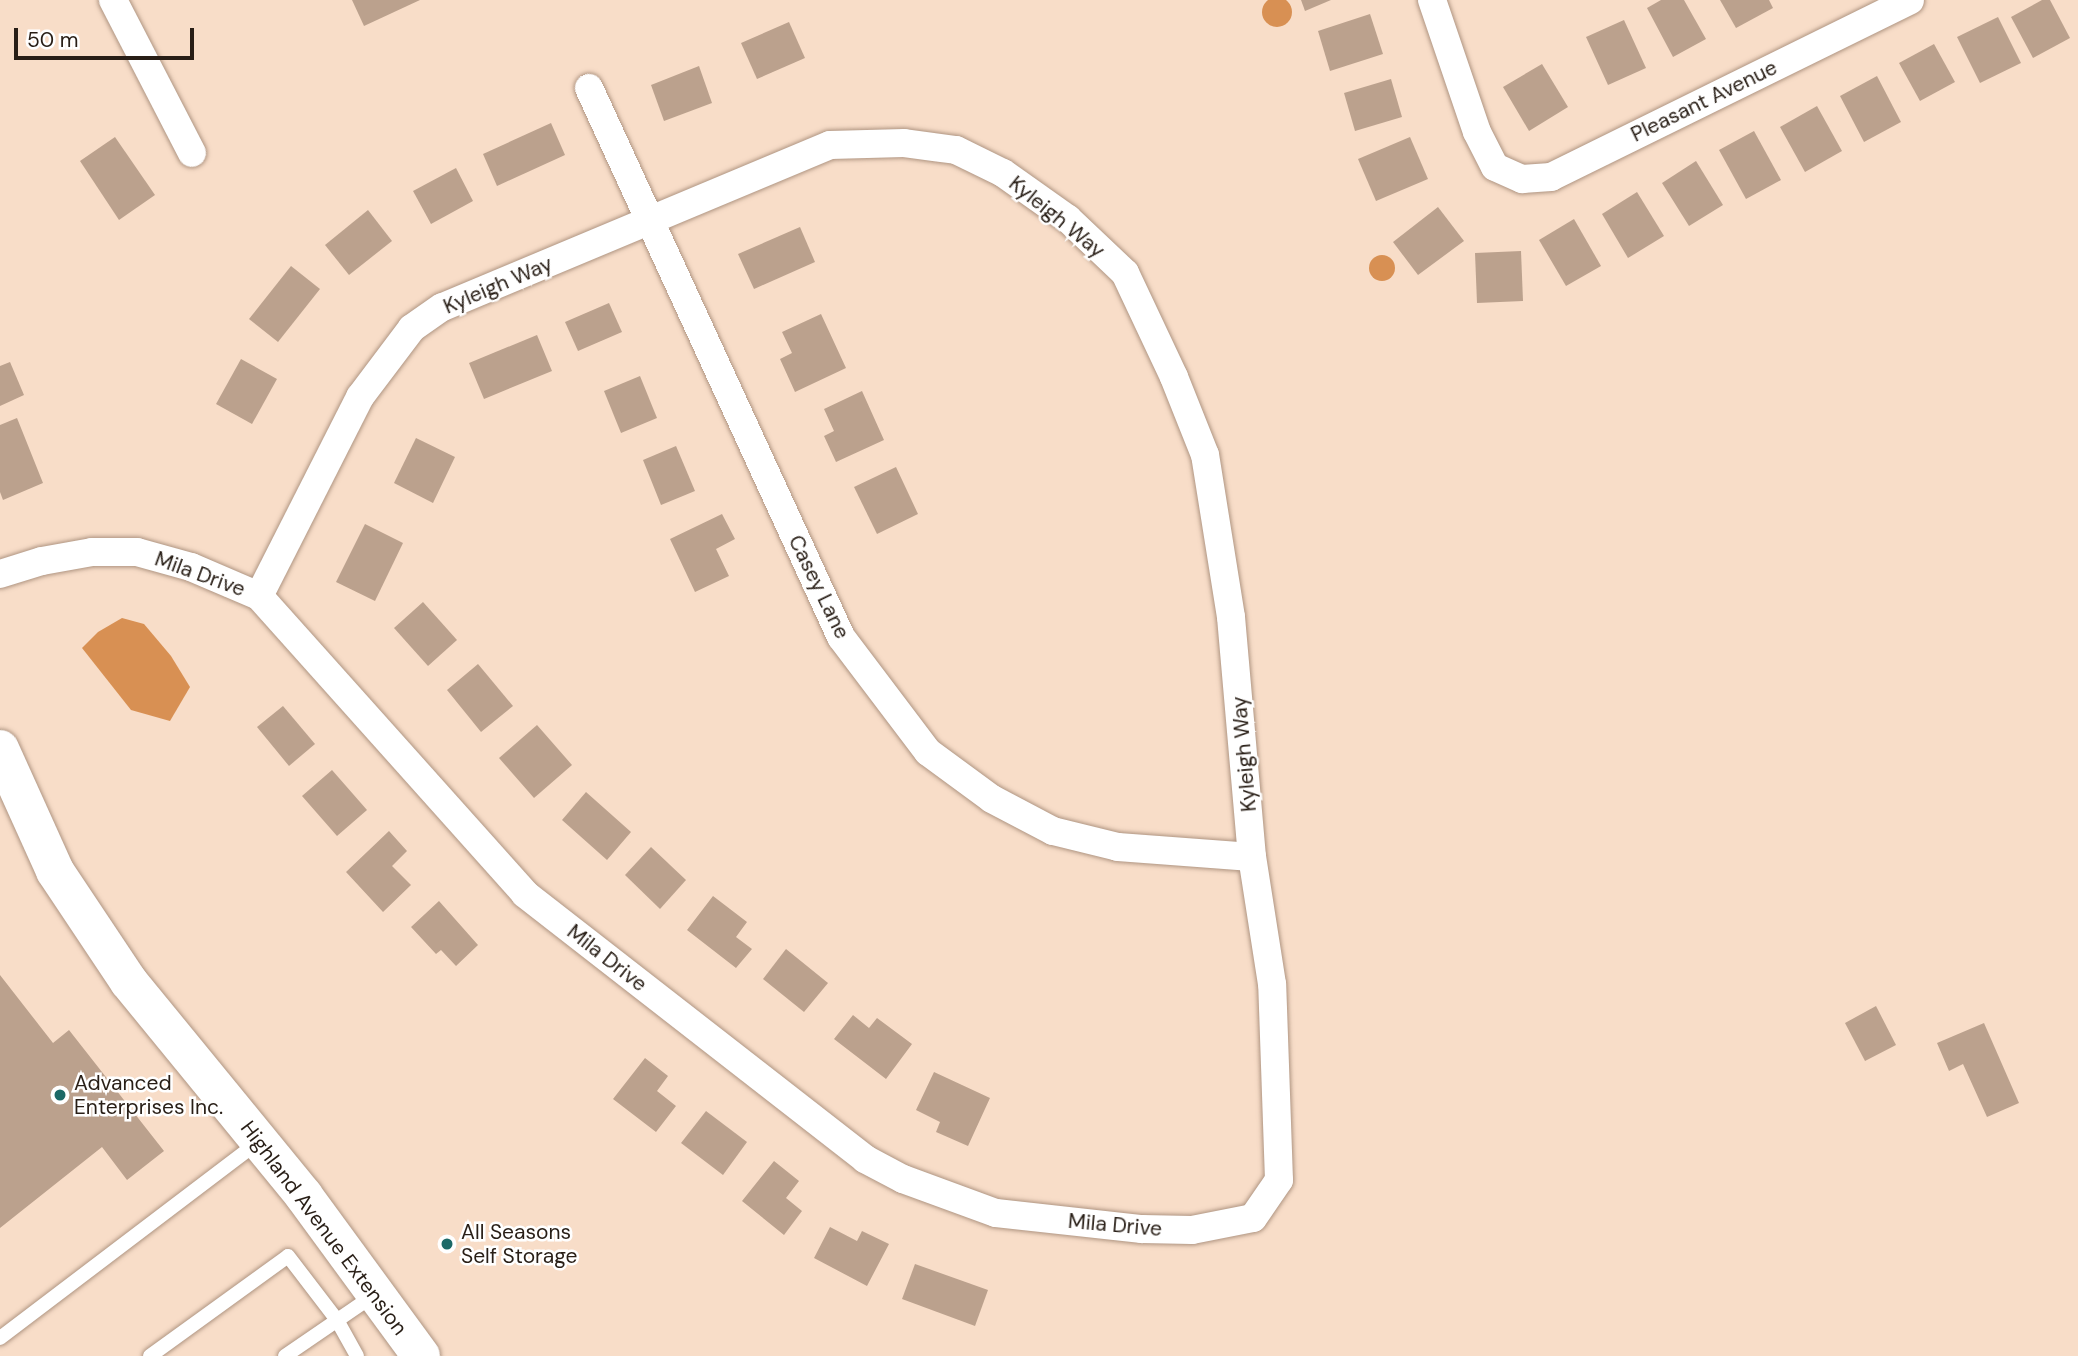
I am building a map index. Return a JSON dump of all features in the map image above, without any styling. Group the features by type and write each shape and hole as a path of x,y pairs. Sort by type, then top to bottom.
{"street":[{"path":"113,0 192,153"},
{"name":"Pleasant Avenue","path":"1432,0 1477,132 1495,167 1522,179 1551,177 1910,0"},
{"name":"Casey Lane","path":"589,88 652,220 841,637 928,752 992,799 1053,831 1118,847 1252,857"},
{"name":"Kyleigh Way","path":"258,596 360,397 412,328 442,307 830,145 904,143 956,150 1003,173 1068,219 1125,273 1174,377 1205,455 1237,674 1252,857 1272,984 1279,1180"},
{"name":"Mila Drive","path":"0,574 42,561 92,552 137,552 191,567 258,596 526,894 865,1159 904,1179 996,1213 1142,1229 1192,1230 1253,1218 1279,1180"},
{"name":"Highland Avenue Extension","path":"3,768 55,872 129,982 304,1196 421,1356"}],"lane":[{"path":"0,1338 259,1141"},
{"path":"150,1356 288,1256 337,1320 357,1356"},
{"path":"285,1356 375,1294"}],"shaded area":[{"path":"1277,-3 1287,2 1292,12 1287,22 1277,27 1267,22 1262,12 1267,2"},
{"path":"1382,255 1391,259 1395,268 1391,277 1382,281 1373,277 1369,268 1373,259"},
{"path":"122,618 144,624 171,656 190,687 170,721 131,710 82,648 98,632"}],"building":[{"path":"352,0 420,0 364,26"},
{"path":"1301,0 1331,0 1305,11"},
{"path":"1661,0 1684,0 1706,39 1673,57 1647,8"},
{"path":"1720,0 1769,0 1773,8 1736,28"},
{"path":"2042,0 2050,0 2070,38 2033,58 2011,17"},
{"path":"1370,14 1383,54 1330,71 1318,31"},
{"path":"1998,17 2021,63 1980,83 1957,37"},
{"path":"1624,20 1646,68 1608,85 1586,37"},
{"path":"789,22 805,58 757,79 741,43"},
{"path":"1934,44 1955,82 1920,101 1899,63"},
{"path":"1542,64 1568,107 1529,131 1503,87"},
{"path":"699,66 712,103 664,121 651,85"},
{"path":"1877,76 1901,122 1864,142 1840,96"},
{"path":"1391,79 1402,117 1355,131 1344,93"},
{"path":"1817,106 1842,151 1805,172 1780,127"},
{"path":"551,123 565,155 497,186 483,154"},
{"path":"1754,131 1781,180 1746,199 1719,150"},
{"path":"115,137 155,195 119,220 80,161"},
{"path":"1410,137 1428,179 1376,201 1358,159"},
{"path":"1696,161 1723,205 1689,226 1662,183"},
{"path":"456,168 473,201 431,224 413,191"},
{"path":"1637,192 1664,236 1628,258 1602,214"},
{"path":"1438,207 1464,241 1418,275 1393,242"},
{"path":"368,210 392,241 349,275 325,245"},
{"path":"1574,219 1601,266 1566,286 1539,240"},
{"path":"800,227 815,262 754,289 738,254"},
{"path":"1521,251 1523,301 1477,303 1475,253"},
{"path":"291,266 320,289 278,342 249,319"},
{"path":"609,303 622,332 578,351 565,322"},
{"path":"821,314 846,368 795,392 780,359 792,353 782,332"},
{"path":"537,335 552,371 484,399 469,363"},
{"path":"241,359 277,379 252,424 216,404"},
{"path":"10,362 24,395 0,406 0,366"},
{"path":"640,376 657,418 621,433 604,391"},
{"path":"862,391 884,440 836,462 824,436 834,431 824,409"},
{"path":"17,418 43,483 3,500 0,492 0,425"},
{"path":"416,438 455,457 433,503 394,483"},
{"path":"676,446 695,491 661,505 643,460"},
{"path":"896,467 918,514 877,534 854,487"},
{"path":"722,514 735,539 716,549 729,576 695,592 670,539"},
{"path":"365,524 403,543 375,601 336,582"},
{"path":"423,602 457,640 428,666 394,628"},
{"path":"478,664 513,706 481,732 447,690"},
{"path":"283,706 315,744 289,766 257,727"},
{"path":"537,725 572,765 534,798 499,758"},
{"path":"332,770 367,810 337,836 302,796"},
{"path":"586,792 631,832 607,860 562,820"},
{"path":"389,831 407,851 392,866 411,885 383,912 346,872"},
{"path":"651,847 686,880 660,909 625,875"},
{"path":"713,896 747,922 736,937 752,949 736,968 687,930"},
{"path":"439,901 478,945 456,966 441,950 436,954 411,927"},
{"path":"786,949 828,983 804,1012 763,979"},
{"name":"Advanced Enterprises Inc.","path":"0,975 53,1043 69,1030 164,1151 127,1180 102,1147 0,1228"},
{"path":"1876,1006 1896,1045 1865,1061 1845,1023"},
{"path":"853,1015 869,1028 877,1018 912,1044 886,1079 834,1039"},
{"path":"1984,1023 2019,1103 1987,1117 1963,1064 1949,1071 1937,1043"},
{"path":"645,1058 668,1076 657,1091 676,1106 656,1132 613,1099"},
{"path":"934,1072 990,1098 968,1146 936,1132 940,1122 916,1110"},
{"path":"706,1111 747,1142 723,1175 681,1143"},
{"path":"774,1161 799,1181 786,1198 802,1211 784,1235 742,1201"},
{"path":"830,1227 857,1241 862,1231 889,1244 867,1286 814,1258"},
{"path":"915,1264 988,1290 975,1326 902,1299"}],"place":[{"name":"Advanced Enterprises Inc.","path":"60,1095"},
{"name":"All Seasons Self Storage","path":"447,1244"}]}
